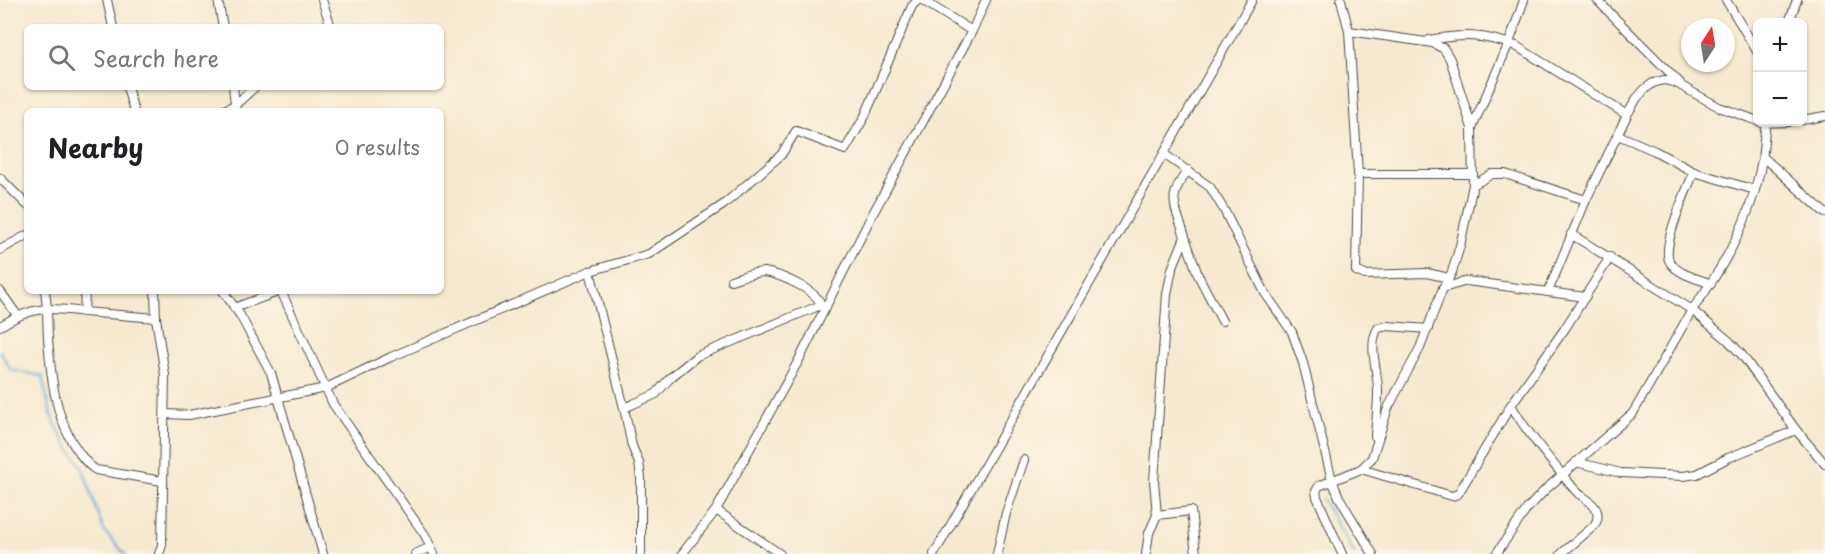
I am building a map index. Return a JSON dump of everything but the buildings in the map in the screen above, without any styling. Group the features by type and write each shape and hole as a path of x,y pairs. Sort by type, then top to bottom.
{"street":[{"path":"107,0 112,24"},
{"path":"218,0 222,24"},
{"path":"322,0 330,24"},
{"path":"165,414 189,415 326,387 590,271 649,255 723,205 781,155 796,131 845,150 864,118 912,6 920,0 972,31"},
{"path":"682,554 716,510 800,358 823,306 972,31 986,0"},
{"path":"934,554 1252,0"},
{"path":"1341,0 1349,31 1358,174 1356,271 1365,275 1427,273 1449,278"},
{"path":"1472,128 1509,43 1524,0"},
{"path":"1597,0 1681,84 1719,107 1753,119"},
{"path":"1726,0 1753,45"},
{"path":"1790,18 1797,0"},
{"path":"1342,554 1316,491 1319,486 1361,469 1372,458 1390,402 1420,348 1449,278 1460,246 1473,185 1472,128 1450,59 1444,49 1439,45 1423,41 1349,31"},
{"path":"1423,41 1462,35 1487,37 1509,43 1523,49 1628,115"},
{"path":"1548,292 1586,200 1637,98 1653,82 1664,80 1681,84"},
{"path":"128,90 133,108"},
{"path":"233,90 236,107"},
{"path":"236,107 252,90"},
{"path":"1807,119 1825,116"},
{"path":"1496,554 1527,509 1562,473 1633,413 1692,310 1712,284 1734,242 1755,190 1763,157 1762,126"},
{"path":"1618,135 1655,151 1694,172 1755,190"},
{"path":"1164,154 1210,187 1265,293 1292,332 1303,363 1332,480 1339,497 1373,554"},
{"path":"1763,157 1825,213"},
{"path":"1188,170 1177,184 1174,200 1198,275 1222,321"},
{"path":"1694,172 1671,232 1667,257 1672,266 1712,284"},
{"path":"1358,174 1473,174"},
{"path":"1473,185 1492,174 1504,174 1586,200"},
{"path":"0,178 24,203"},
{"path":"1571,234 1692,310 1728,340 1742,355 1796,430 1825,464"},
{"path":"0,250 24,237"},
{"path":"1146,554 1149,533 1157,515 1154,481 1167,294 1172,269 1185,237"},
{"path":"1361,469 1452,496 1457,495 1511,405 1610,257"},
{"path":"590,271 632,446 639,463 641,554"},
{"path":"731,280 755,273 768,273 810,291 823,306"},
{"path":"1443,288 1467,281 1585,297"},
{"path":"0,291 17,315"},
{"path":"46,294 48,339 56,402 71,442 88,465 96,470 162,481"},
{"path":"84,294 84,312"},
{"path":"155,294 156,318 165,375 162,545 159,554"},
{"path":"226,294 240,315 271,373 323,554"},
{"path":"234,308 273,294"},
{"path":"282,294 333,404 425,535 433,550 415,554"},
{"path":"624,408 656,394 670,378 697,356 823,306"},
{"path":"0,326 17,315 48,307 95,314 156,318"},
{"path":"1372,458 1378,393 1374,343 1376,331 1378,327 1388,326 1428,329"},
{"path":"1511,405 1535,444 1579,495 1595,507 1598,514 1594,526 1561,554"},
{"path":"1576,462 1621,473 1683,477 1697,474 1728,458 1796,430"},
{"path":"997,554 1006,513 1024,460"},
{"path":"716,510 780,554"},
{"path":"1157,515 1191,511 1196,554"}],"waterway":[{"path":"0,351 11,370 42,376 51,415 65,442 82,466 104,531 125,554"},
{"path":"1322,499 1355,554"}]}
